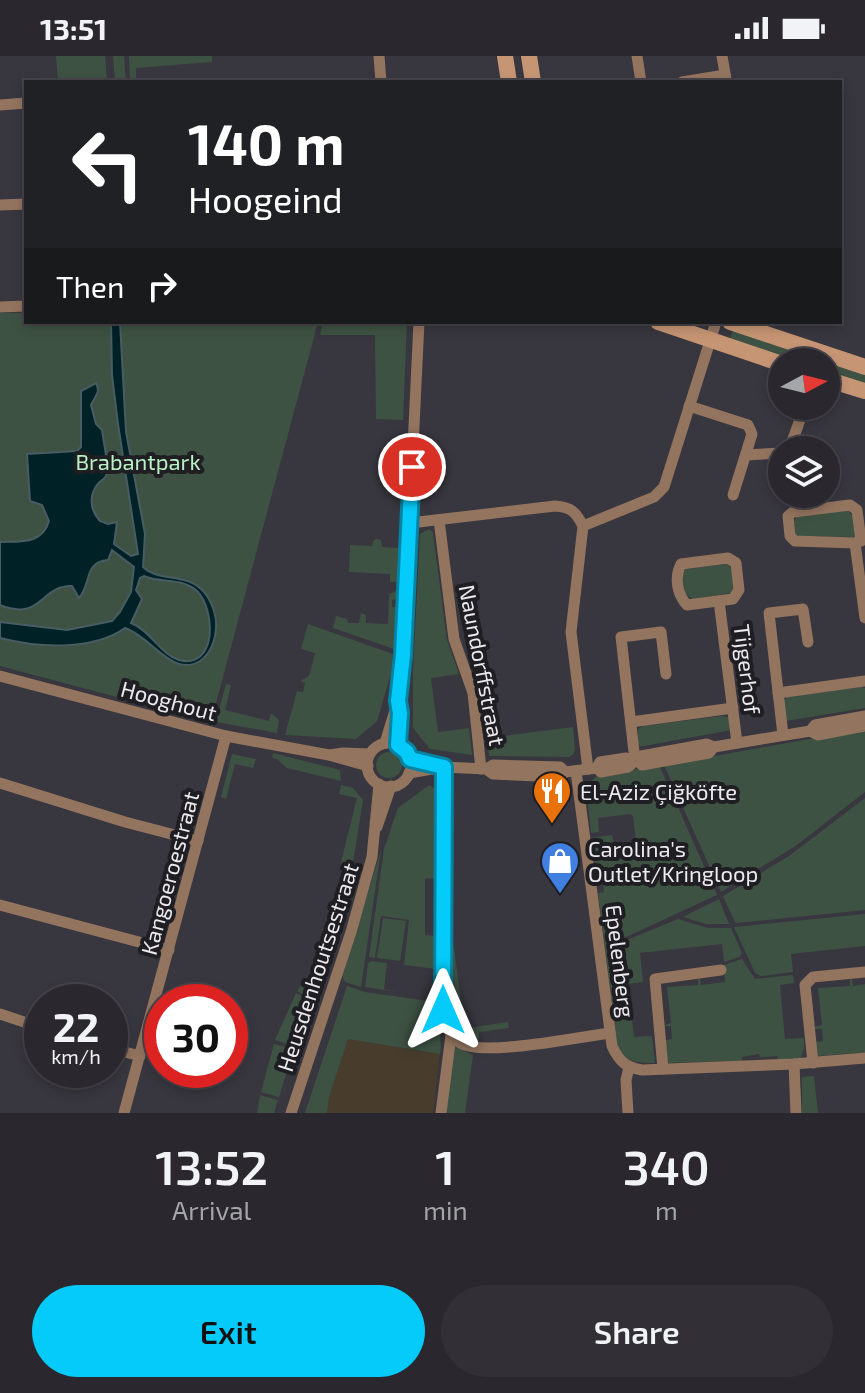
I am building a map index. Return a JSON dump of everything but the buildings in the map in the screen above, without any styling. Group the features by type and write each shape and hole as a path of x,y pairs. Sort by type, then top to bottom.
{"main road":[{"path":"505,56 509,80"},
{"path":"529,56 533,80"},
{"path":"664,324 768,359"},
{"path":"736,324 865,367"},
{"path":"840,383 865,391"}],"street":[{"path":"379,56 381,80"},
{"path":"637,56 641,80"},
{"path":"704,80 726,78 722,56"},
{"path":"0,105 24,103"},
{"path":"0,205 24,204"},
{"path":"0,307 24,306"},
{"path":"385,743 398,701 403,655 419,324"},
{"path":"410,523 555,506 568,507 577,513 583,526 654,497 664,487 715,324"},
{"path":"689,406 748,425 752,434 733,495"},
{"path":"746,455 768,454"},
{"path":"850,505 857,510 861,541 855,543 795,541 790,536 788,516 793,512 850,505"},
{"name":"Naundorffstraat","path":"439,520 454,639 473,693 484,769"},
{"name":"Epelenberg","path":"583,526 571,632 582,770 612,1046 618,1059 629,1067"},
{"path":"855,543 865,618"},
{"name":"Tijgerhof","path":"728,558 736,563 739,590 733,599 719,601 687,605 680,597 677,573 681,564 728,558"},
{"name":"Tijgerhof","path":"719,601 737,743"},
{"path":"783,735 769,613 803,609 808,642"},
{"path":"410,759 444,767 484,769 493,774 560,777 582,770 601,772 628,767 634,761 621,637 661,632 666,674"},
{"name":"Hooghout","path":"1,678 226,736 369,760"},
{"path":"778,693 865,681"},
{"path":"398,701 398,745"},
{"path":"631,722 733,708"},
{"path":"810,731 815,725 865,716"},
{"path":"634,761 642,765 709,753 714,747 810,731 818,735 865,726"},
{"name":"Kangoeroestraat","path":"124,1113 226,736"},
{"path":"385,743 398,745 410,759 409,773 402,782 385,785 371,777 369,760 375,748 385,743"},
{"path":"409,773 444,767"},
{"path":"441,1113 451,1035 443,1010 444,767"},
{"path":"0,783 198,841"},
{"name":"Heusdenhoutsestraat","path":"291,1113 351,932 372,857 375,831 384,813 385,785"},
{"path":"0,905 169,950"},
{"name":"Epelenberg","path":"663,1069 655,979 721,970"},
{"path":"813,1063 807,981 813,977 865,972"},
{"path":"0,1014 24,1022"},
{"path":"451,1035 471,1048 484,1049 610,1033"},
{"path":"128,1053 140,1056"},
{"path":"628,1113 626,1080 629,1067 663,1069 865,1058"},
{"path":"794,1064 796,1113"}],"shaded area":[{"path":"348,1039 440,1054 433,1113 327,1113 329,1097"}],"green space":[{"path":"56,56 105,56 107,80 58,80"},
{"path":"113,56 124,56 126,80 115,80"},
{"path":"129,56 212,56 212,62 136,68 136,80 130,80"},
{"name":"Brabantpark","path":"0,313 24,313 24,324 317,324 211,722 0,666"},
{"path":"323,324 407,324 403,420 376,419 375,335 320,335"},
{"path":"734,327 797,348 768,348 768,355 729,342"},
{"path":"840,362 865,370 865,388 840,380"},
{"path":"846,509 853,516 856,537 799,536 795,533 797,516"},
{"path":"429,529 433,533 447,640 459,674 431,678 438,732 469,728 472,755 430,749 413,728 420,534"},
{"path":"377,539 381,540 382,547 398,548 397,582 390,582 390,574 349,572 350,545 372,546"},
{"path":"727,564 734,577 731,593 693,599 684,593 682,576 685,569"},
{"path":"396,591 396,599 392,600 392,607 396,607 394,649 333,628 336,616 347,619 348,623 359,623 361,613 366,615 366,623 388,624 389,594"},
{"path":"308,624 393,654 391,674 377,721 356,739 285,735 297,691 303,692 305,683 300,681 309,676 315,653 301,649"},
{"path":"226,684 231,685 225,710 269,721 271,713 279,720 277,733 216,722"},
{"path":"865,688 865,708 786,721 784,701 787,697"},
{"path":"728,717 732,730 638,747 638,729 643,726"},
{"path":"573,727 575,750 569,757 489,756 487,738"},
{"path":"865,729 865,792 797,845 721,892 664,765"},
{"path":"389,752 398,756 402,765 398,774 389,778 380,774 376,765 380,756"},
{"path":"273,753 340,770 341,781 287,768 272,758"},
{"path":"232,754 256,759 253,768 235,764 226,799 221,797"},
{"path":"659,765 717,895 626,937 601,916 598,893 604,892 603,882 597,882 591,838 612,835 614,845 636,842 633,816 598,818 599,832 591,833 586,786 597,776"},
{"path":"341,785 353,788 363,800 352,869 340,866 357,798 339,794"},
{"path":"429,785 435,789 435,878 425,879 425,935 436,936 436,969 404,965 409,920 381,916 375,958 369,957 384,849 398,808"},
{"path":"865,798 865,910 736,923 723,896 789,856"},
{"path":"381,850 361,987 345,982 342,976"},
{"path":"719,899 729,924 706,924 683,917"},
{"path":"865,914 865,946 791,954 793,972 761,976 755,973 734,927"},
{"path":"383,918 406,921 400,961 377,958"},
{"path":"678,919 708,928 731,928 742,953 724,962 722,944 640,953 643,982 628,984 634,1037 652,1036 655,1063 631,1060 619,1049 617,1042 602,924 622,942"},
{"path":"329,944 311,998 297,991"},
{"path":"454,947 466,1041 457,1033 448,1011 448,948"},
{"path":"742,959 755,979 793,975 794,983 780,985 785,1039 804,1038 801,1058 778,1060 777,1056 760,1057 759,1054 742,1057 742,1061 666,1063 666,1040 672,1039 671,1026 663,1026 671,1023 667,987 698,985 698,978 701,985 725,982 724,965"},
{"path":"368,963 387,963 384,989 398,992 365,987"},
{"path":"850,979 853,986 865,984 865,1052 818,1056 815,1042 823,1041 822,1029 814,1029 822,1025 818,988 850,986"},
{"path":"347,986 365,992 435,1002 440,1054 348,1039 329,1097 327,1113 305,1113"},
{"path":"296,993 310,1001 295,1046 275,1040"},
{"path":"508,1022 509,1028 479,1032 479,1041 471,1038 468,1028"},
{"path":"274,1044 294,1049 279,1097 261,1092"},
{"path":"454,1046 473,1055 465,1113 445,1113"},
{"path":"814,1076 818,1113 802,1113 802,1077"},
{"path":"260,1095 278,1100 274,1113 257,1113"}],"water":[{"path":"111,324 120,324 126,432 145,534 143,567 156,575 194,584 208,597 213,607 216,628 210,651 200,661 190,665 171,660 125,628 97,641 81,644 31,644 0,638 0,622 67,630 112,621 120,612 131,592 134,567 112,550 108,560 91,569 79,598 72,586 61,587 24,609 0,605 0,542 36,538 46,529 49,521 42,505 30,501 27,454 77,451 81,447 81,391 96,383 98,392 91,405 96,424 102,430 107,467 106,476 92,494 94,513 100,521 108,524 117,522 114,544 131,556 138,554 112,375","holes":["144,576 185,584 197,591 203,600 210,624 206,648 201,656 191,661 172,657 131,623 142,599 136,590 140,578"]}],"place":[{"name":"El-Aziz Çiğköfte","path":"552,825"},
{"name":"Carolina's Outlet/Kringloop","path":"560,895"}],"route":[{"path":"412,467 398,745 410,759 444,767 443,1010"}]}
